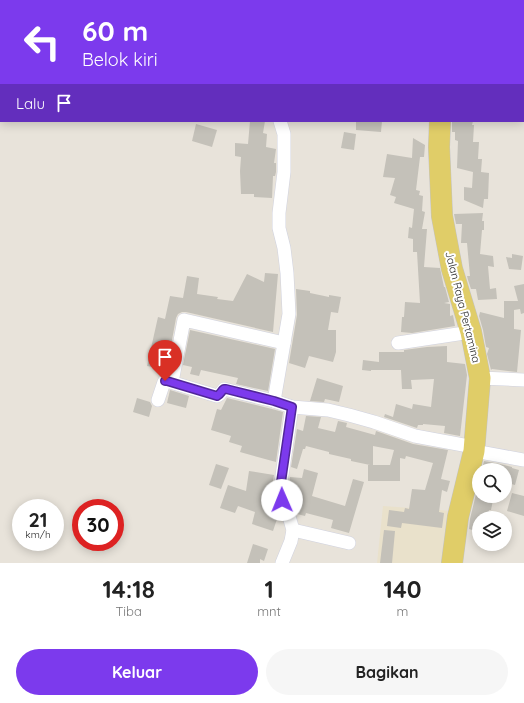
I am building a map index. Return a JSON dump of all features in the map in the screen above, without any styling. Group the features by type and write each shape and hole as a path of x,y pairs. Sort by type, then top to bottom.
{"main road":[{"name":"Jalan Raya Pertamina","path":"440,122 439,147 442,216 452,269 471,332 480,378 474,449 458,517 452,563"}],"street":[{"path":"274,401 289,314 287,273 279,213 284,172 284,134 280,122"},
{"path":"172,382 184,320 284,343"},
{"path":"398,343 471,332"},
{"path":"480,378 524,380"},
{"path":"158,400 164,382 167,381 217,396 224,389 292,407 328,410 374,422 415,436 524,460"},
{"path":"282,563 291,542 293,530 282,500 280,489 292,407"},
{"path":"293,530 349,543"}],"shaded area":[{"path":"383,506 452,511 443,563 377,563"}],"building":[{"path":"250,122 265,122 263,133 267,134 266,147 276,149 274,163 276,163 276,172 275,176 273,176 272,198 254,197 254,194 241,194 241,157 235,156 235,143 248,144"},
{"path":"356,122 382,122 381,132 356,130"},
{"path":"452,122 473,122 472,125 474,125 473,142 479,142 478,159 482,159 481,172 489,173 488,199 484,199 483,208 464,200 464,187 472,188 473,172 457,168 458,141 455,140 455,132 452,132"},
{"path":"196,124 217,130 212,147 192,141"},
{"path":"344,132 356,134 354,150 341,148"},
{"path":"413,138 425,145 424,157 420,157 416,190 420,191 419,195 423,196 422,211 425,212 422,229 427,229 424,267 440,268 449,302 444,303 450,304 450,316 453,315 455,326 412,333 401,332 405,302 420,303 417,252 413,252 413,239 408,238 409,227 412,228 414,209 394,203 396,197 390,195 395,178 383,177 387,154 412,158"},
{"path":"483,213 482,221 484,221 484,230 482,230 480,254 493,256 494,267 488,266 490,289 496,288 497,299 478,300 476,289 471,289 467,276 470,276 467,243 461,243 462,224 456,224 454,214"},
{"path":"512,254 523,256 521,270 509,269 506,257 512,258"},
{"path":"265,273 278,274 273,332 182,312 178,314 176,318 168,362 165,362 164,369 147,366 158,317 165,319 170,296 183,298 187,276 199,278 197,294 233,301 247,274 264,282"},
{"path":"524,284 524,313 521,314 520,309 514,310 514,329 521,330 517,372 491,370 487,354 489,348 486,347 479,316 480,312 504,318 504,301 518,301 514,286"},
{"path":"296,289 310,291 310,293 329,297 329,295 341,297 338,313 331,312 328,330 336,330 336,352 333,362 309,356 305,368 289,363 297,315"},
{"path":"190,330 275,349 268,391 236,384 238,378 201,370 199,376 190,374 192,367 183,365"},
{"path":"447,346 447,362 465,364 467,375 460,436 444,433 445,426 423,424 418,425 417,428 384,417 385,414 393,417 396,404 412,409 413,404 431,407 434,379 411,380 412,389 402,389 401,370 362,370 363,360 379,362 379,352 404,352 404,350"},
{"path":"317,378 343,386 339,402 325,399 324,402 310,401"},
{"path":"170,390 189,396 186,408 167,403"},
{"path":"137,398 150,402 152,406 149,417 133,412"},
{"path":"227,398 283,412 276,462 240,452 242,446 229,442 231,436 211,430 217,409 221,410"},
{"path":"306,416 321,417 318,428 335,432 338,421 347,423 346,427 375,435 376,431 413,444 448,450 441,479 450,481 447,492 442,490 439,512 444,513 442,528 402,523 401,528 387,526 389,510 404,512 405,508 409,509 412,489 425,490 433,463 406,456 405,459 400,458 400,481 368,481 368,465 370,465 351,461 351,459 329,454 329,452 306,446 305,449 303,449 297,469 291,467 297,429 303,431","holes":["373,446 394,450 390,465 373,465"]},
{"path":"484,461 495,463 484,463"},
{"path":"216,464 229,468 221,489 209,485"},
{"path":"512,468 519,470 515,485 512,484"},
{"path":"304,469 318,473 312,496 345,506 353,479 364,482 349,533 331,528 333,520 306,513 305,516 297,514 295,510 300,493 288,490 290,477 302,478"},
{"path":"249,471 274,475 268,505 277,508 279,513 273,531 252,524 255,512 238,506 235,513 220,508 228,485 246,491"},
{"path":"512,493 524,496 524,516 512,512 512,511 507,511 509,503 512,503"},
{"path":"474,503 492,503 491,510 489,511 472,511 472,530 469,529 470,519"},
{"path":"384,530 395,531 392,563 380,563"},
{"path":"253,544 268,549 264,561 260,559 260,563 247,563"}],"route":[{"path":"165,381 217,396 222,390 226,389 292,407 280,489 282,500"}]}
